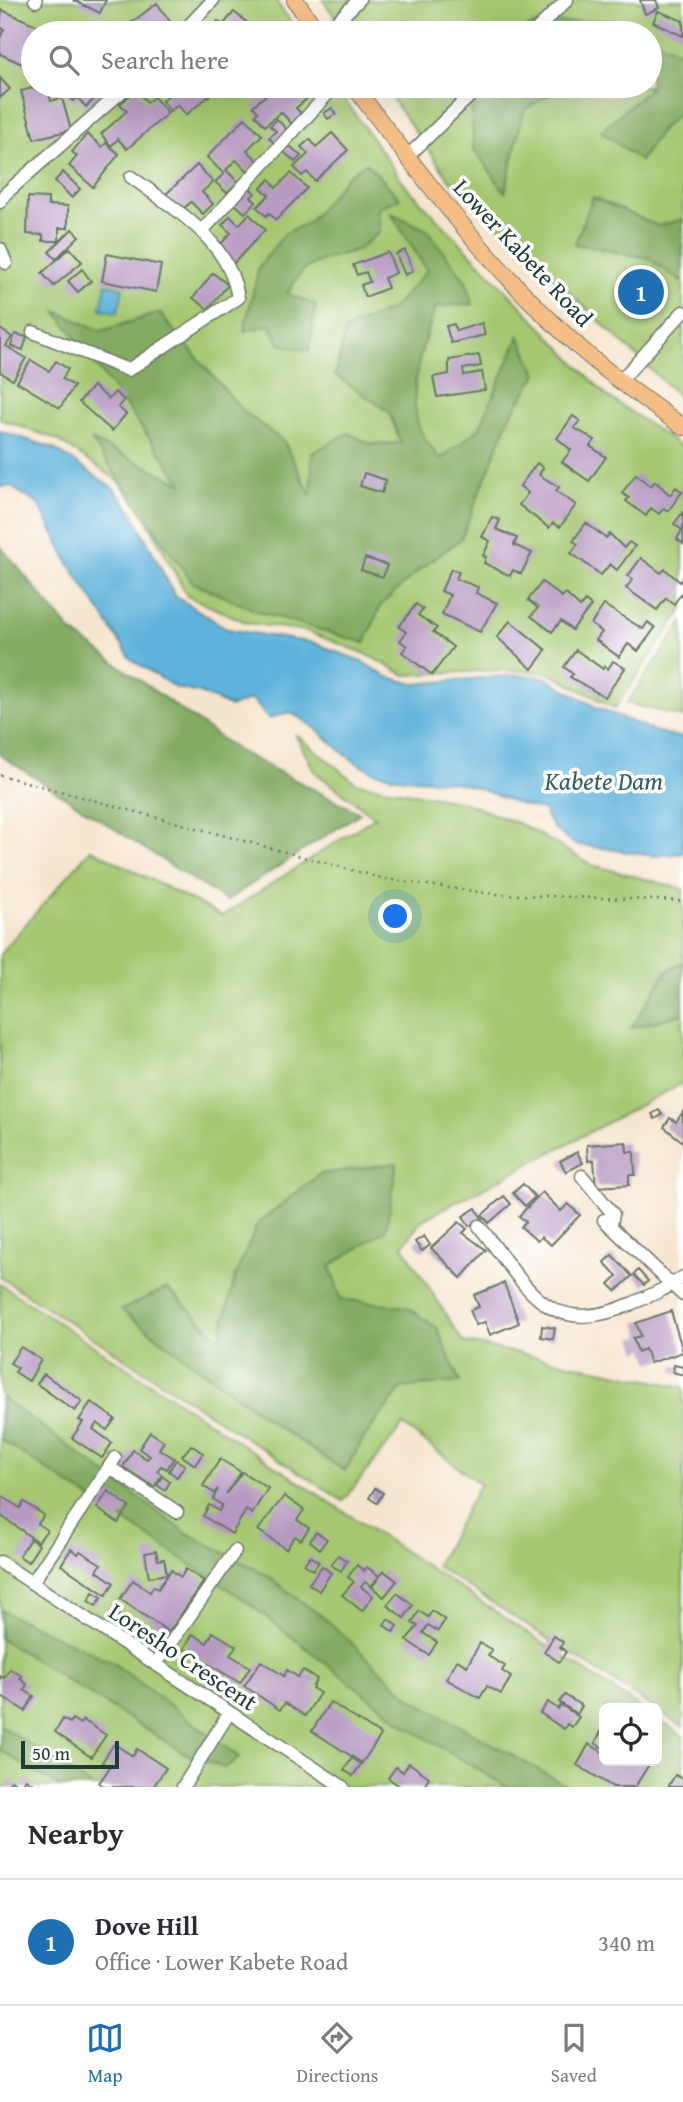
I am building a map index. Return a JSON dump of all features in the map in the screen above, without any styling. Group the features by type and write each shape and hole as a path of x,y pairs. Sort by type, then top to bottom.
{"main road":[{"path":"295,0 310,21"},
{"name":"Lower Kabete Road","path":"363,98 458,220 527,297 583,350 683,427"}],"street":[{"path":"194,21 213,0"},
{"path":"338,21 359,0"},
{"path":"545,21 567,0"},
{"path":"0,202 5,194 114,98"},
{"path":"202,230 324,98"},
{"path":"407,157 468,98"},
{"path":"33,332 122,370 133,369 238,298 235,278 202,230 131,177"},
{"path":"0,249 6,263"},
{"path":"621,380 683,312"},
{"path":"582,1176 613,1214 607,1222 678,1281 683,1295"},
{"path":"479,1226 548,1308 564,1315 594,1318 678,1281"},
{"path":"32,1583 112,1462 177,1512"},
{"path":"156,1664 235,1551"},
{"name":"Loresho Crescent","path":"0,1562 343,1787"},
{"path":"183,1787 229,1713"}],"path":[{"path":"0,775 385,879 493,894 683,901"}],"green space":[{"path":"0,0 275,0 290,21 21,21 21,98 343,98 405,185 606,395 683,448 683,609 615,708 547,672 500,670 405,675 366,654 306,631 248,623 187,596 142,509 117,480 56,439 0,419"},
{"path":"323,0 683,0 683,400 449,179 392,98 662,98 662,21 338,21"},
{"path":"662,43 683,53 683,109 661,130 640,161 601,131 639,98 662,98"},
{"path":"471,98 544,98 524,110 505,192 473,148"},
{"path":"366,163 400,198 378,208 380,232 357,250 322,260 303,270 287,294 316,305 309,351 279,344 271,325 244,331 259,267 285,233 309,222 347,176"},
{"path":"593,197 658,226 683,219 683,283 648,258 575,244"},
{"path":"391,213 427,230 466,281 473,304 436,307 418,369 415,385 417,417 423,435 440,459 479,429 519,336 537,374 509,418 461,539 420,569 381,605 365,643 257,611 193,583 91,440 183,484 56,311 101,331 159,313 242,410 284,442 311,496 312,453 348,433 371,444 401,443 389,412 335,375 346,329 392,309 427,271"},
{"path":"0,546 71,631 240,752 360,813 226,901 0,755"},
{"path":"683,622 683,717 627,703"},
{"path":"295,734 356,783 463,802 524,826 592,865 683,889 683,1083 422,1220 403,1246 463,1342 683,1387 683,1727 662,1713 662,1703 646,1703 436,1566 480,1484 403,1425 343,1501 0,1277 0,954 91,849 222,916 375,817 315,772"},
{"path":"683,962 683,1014 631,1028 666,972"},
{"path":"397,1163 386,1230 330,1266 341,1299 407,1307 437,1328 460,1382 402,1388 365,1436 345,1471 278,1427 121,1310 167,1288 220,1339 235,1276 258,1223 320,1174"},
{"path":"0,1284 633,1703 599,1703 599,1766 662,1766 662,1722 683,1736 683,1787 0,1787"},
{"path":"3,1398 185,1532 265,1574 329,1622 410,1698 569,1787 507,1787 406,1726 242,1598 0,1439"},
{"path":"0,1610 112,1662 239,1757 225,1768 184,1753 0,1638"},
{"path":"0,1725 93,1787 60,1787 0,1750"}],"water":[{"path":"106,284 123,288 118,312 101,309"},
{"name":"Kabete Dam","path":"0,431 53,448 113,488 131,510 175,596 228,629 314,643 363,662 385,676 414,684 518,675 544,677 596,707 654,731 683,738 683,853 655,856 574,844 553,828 543,810 467,785 397,777 370,770 340,750 310,724 289,712 269,719 252,699 231,707 200,693 176,688 131,659 70,565 39,505 10,486 0,487"}],"building":[{"path":"73,0 106,0 100,13"},
{"path":"640,0 656,0 659,8 645,14"},
{"path":"157,3 170,21 134,21"},
{"path":"2,10 27,21 21,21 21,64 0,54 0,38 4,29 0,27"},
{"path":"658,11 683,21 683,36 662,26 662,21 653,21"},
{"path":"234,12 245,21 226,21"},
{"path":"0,78 10,89 0,98"},
{"path":"23,98 50,98 51,101 62,98 71,130 34,139"},
{"path":"78,98 95,98 86,107"},
{"path":"127,98 143,98 147,102 155,98 168,113 127,149 118,139 111,146 101,134 127,111 120,104"},
{"path":"166,98 207,98 186,115 178,105 170,111 162,101"},
{"path":"262,98 308,98 296,108 303,116 293,125 281,112 265,126 255,115 258,112 253,106"},
{"path":"332,108 336,114 328,119 324,113"},
{"path":"245,118 262,135 247,150 258,161 248,171 236,160 226,170 238,182 227,193 215,182 224,174 207,157"},
{"path":"277,119 289,132 276,145 269,138 276,131 270,126"},
{"path":"332,133 348,150 315,181 307,172 302,176 294,167 308,154 301,147 310,139 316,147"},
{"path":"87,134 102,147 106,143 119,154 93,187 69,166 77,156 72,152"},
{"path":"290,146 301,156 295,162 284,152"},
{"path":"197,165 213,182 202,192 213,204 203,214 191,202 180,212 165,195"},
{"path":"63,172 80,189 72,198 55,181"},
{"path":"291,173 307,188 276,220 269,213 266,216 257,207 269,195 261,188 270,179 276,188"},
{"path":"249,187 255,193 251,197 256,202 245,213 234,203"},
{"path":"28,197 48,198 48,205 68,206 68,228 59,228 59,241 43,241 43,235 27,234"},
{"path":"249,214 265,230 234,263 217,248 231,233 222,225 230,216 239,225"},
{"path":"72,229 79,236 56,259 49,252"},
{"path":"70,248 82,262 54,286 42,273"},
{"path":"405,250 413,271 405,275 396,254"},
{"path":"388,252 396,273 384,278 388,288 365,297 361,285 370,282 366,272 357,275 353,265"},
{"path":"107,254 161,265 156,292 102,281"},
{"path":"82,269 91,281 78,292 68,281"},
{"path":"213,273 228,285 208,309 193,298"},
{"path":"482,323 485,335 451,343 446,326 454,324 456,331"},
{"path":"0,329 12,337 6,346 26,358 13,380 0,372"},
{"path":"15,334 27,337 23,350 11,346"},
{"path":"479,355 481,366 463,369 464,375 482,372 485,390 437,397 433,377 449,374 449,360"},
{"path":"31,360 49,371 56,361 68,369 62,379 74,386 60,408 17,382"},
{"path":"93,386 109,399 115,392 124,400 118,407 126,414 112,431 79,402"},
{"path":"573,416 580,421 574,428 595,440 590,446 606,457 589,481 562,462 571,450 557,438"},
{"path":"537,463 543,468 539,475 559,487 556,491 576,505 560,527 553,523 549,528 519,505 528,493 520,486"},
{"path":"364,473 386,480 382,493 360,486"},
{"path":"636,474 651,486 655,481 670,495 676,487 682,492 668,511 664,508 659,514 651,508 646,516 626,501 629,498 622,493"},
{"path":"683,512 683,544 677,539 682,530 674,524"},
{"path":"492,517 500,520 496,529 517,538 514,545 532,553 521,574 513,570 510,576 484,563 486,557 483,556 490,541 482,537"},
{"path":"586,523 606,538 610,534 624,548 629,542 635,546 617,570 610,564 601,575 571,553 578,544 573,541"},
{"path":"365,558 387,565 383,577 361,570"},
{"path":"641,558 661,573 665,569 680,582 683,577 683,591 674,604 666,598 657,610 626,588 633,579 628,576"},
{"path":"451,569 459,572 456,579 478,587 476,593 497,603 480,632 442,614 450,595 441,591"},
{"path":"542,582 562,597 565,593 580,607 585,601 591,606 572,630 561,621 552,632 531,616 538,608 528,600"},
{"path":"416,604 423,609 418,615 437,628 433,632 453,647 432,675 402,652 407,646 400,641 406,632 399,627"},
{"path":"604,605 643,629 648,622 655,628 638,651 628,644 619,657 596,640 602,632 591,624"},
{"path":"510,621 546,650 532,669 497,637"},
{"path":"576,650 603,669 605,666 608,669 613,661 625,668 605,697 570,677 573,674 564,667"},
{"path":"659,1110 662,1115 655,1119 652,1114"},
{"path":"683,1112 683,1142 664,1127 670,1118 676,1122"},
{"path":"626,1142 627,1152 634,1152 635,1175 629,1175 629,1185 596,1187 594,1160 588,1161 587,1145"},
{"path":"577,1152 583,1163 566,1172 560,1161"},
{"path":"523,1184 535,1197 525,1206 513,1193"},
{"path":"542,1192 561,1211 568,1204 580,1215 551,1245 541,1237 537,1241 521,1227 526,1222 519,1216"},
{"path":"504,1196 511,1204 489,1223 482,1215"},
{"path":"476,1208 482,1219 469,1226 463,1216"},
{"path":"459,1222 467,1229 463,1233 486,1250 461,1278 431,1248"},
{"path":"424,1236 430,1245 422,1251 415,1242"},
{"path":"612,1255 632,1276 616,1291 609,1284 617,1276 604,1262"},
{"path":"638,1270 648,1281 644,1285 634,1275"},
{"path":"504,1283 519,1323 490,1335 485,1322 476,1325 470,1310 479,1307 474,1295"},
{"path":"671,1311 683,1352 650,1363 645,1349 638,1352 633,1338 641,1336 636,1323"},
{"path":"542,1326 555,1328 553,1339 541,1337"},
{"path":"21,1347 41,1360 29,1381 15,1372 18,1368 10,1363"},
{"path":"674,1365 683,1367 683,1375 673,1372"},
{"path":"44,1374 82,1401 75,1411 37,1384"},
{"path":"91,1402 115,1419 107,1430 97,1423 93,1429 112,1443 102,1458 72,1438 83,1422 79,1420"},
{"path":"150,1432 164,1441 159,1449 174,1458 167,1469 161,1466 157,1471 162,1475 154,1487 123,1467 133,1450 147,1459 150,1456 139,1449"},
{"path":"191,1445 203,1453 195,1465 182,1456"},
{"path":"220,1459 241,1472 226,1494 242,1472 268,1488 252,1514 246,1510 232,1534 203,1516 209,1505 219,1511 222,1505 213,1499 218,1489 214,1493 203,1486"},
{"path":"176,1460 185,1465 177,1477 169,1471"},
{"path":"162,1476 170,1482 165,1490 157,1485"},
{"path":"375,1488 383,1493 377,1503 369,1498"},
{"path":"108,1491 129,1507 118,1523 97,1508"},
{"path":"2,1496 20,1508 24,1502 44,1515 38,1524 47,1530 38,1542 0,1515"},
{"path":"284,1496 304,1510 297,1520 309,1528 301,1540 295,1536 286,1549 258,1530"},
{"path":"316,1532 327,1539 320,1549 310,1541"},
{"path":"30,1539 39,1545 28,1562 19,1556"},
{"path":"71,1549 78,1554 80,1551 101,1564 97,1571 114,1583 106,1595 61,1565"},
{"path":"156,1551 158,1560 164,1559 167,1574 149,1577 145,1553"},
{"path":"338,1555 347,1561 341,1571 331,1565"},
{"path":"310,1556 319,1562 313,1570 304,1564"},
{"path":"357,1565 364,1571 367,1567 379,1576 371,1586 365,1582 361,1587 373,1596 362,1611 342,1595 354,1582 348,1577"},
{"path":"322,1566 331,1573 319,1591 309,1584"},
{"path":"186,1569 204,1581 169,1632 120,1599 133,1580 150,1592 154,1586 158,1589 171,1570 181,1577"},
{"path":"384,1571 397,1581 384,1597 372,1587"},
{"path":"93,1592 102,1597 96,1606 88,1601"},
{"path":"397,1593 413,1605 404,1618 387,1605"},
{"path":"419,1611 428,1617 432,1611 445,1620 438,1631 428,1625 423,1633 437,1642 429,1655 406,1640 418,1626 412,1623"},
{"path":"116,1613 123,1618 119,1624 111,1619"},
{"path":"388,1619 398,1626 393,1632 384,1625"},
{"path":"213,1632 236,1646 230,1655 250,1667 240,1683 184,1649 193,1634 207,1643"},
{"path":"554,1636 563,1642 560,1647 566,1652 559,1662 544,1652"},
{"path":"480,1643 492,1650 488,1656 505,1666 502,1671 511,1677 501,1694 487,1686 480,1698 446,1679 457,1660 467,1666"},
{"path":"261,1661 284,1676 287,1670 298,1677 303,1670 317,1679 312,1688 320,1693 305,1716 285,1703 280,1710 244,1686"},
{"path":"10,1669 22,1676 20,1679 27,1684 24,1690 34,1696 25,1711 0,1695 0,1676 4,1678"},
{"path":"565,1695 582,1706 577,1714 559,1702"},
{"path":"330,1702 381,1735 362,1763 312,1731"},
{"path":"548,1702 558,1709 561,1705 579,1717 572,1727 567,1724 564,1729 540,1713"},
{"path":"63,1719 70,1723 72,1719 80,1724 83,1720 106,1735 91,1757 55,1732"},
{"path":"114,1744 133,1756 137,1749 166,1768 153,1787 106,1787 99,1783 110,1767 102,1762"},
{"path":"589,1744 599,1750 599,1766 648,1766 635,1787 613,1787 577,1765"},
{"path":"352,1758 361,1764 353,1776 344,1770"},
{"path":"409,1763 429,1777 425,1784 430,1787 401,1787 388,1778 396,1767 403,1772"},
{"path":"675,1775 683,1779 683,1787 668,1787"},
{"path":"26,1779 37,1787 21,1787"},
{"path":"11,1780 21,1787 7,1787"}],"place":[{"name":"Dove Hill","path":"641,292"}]}
